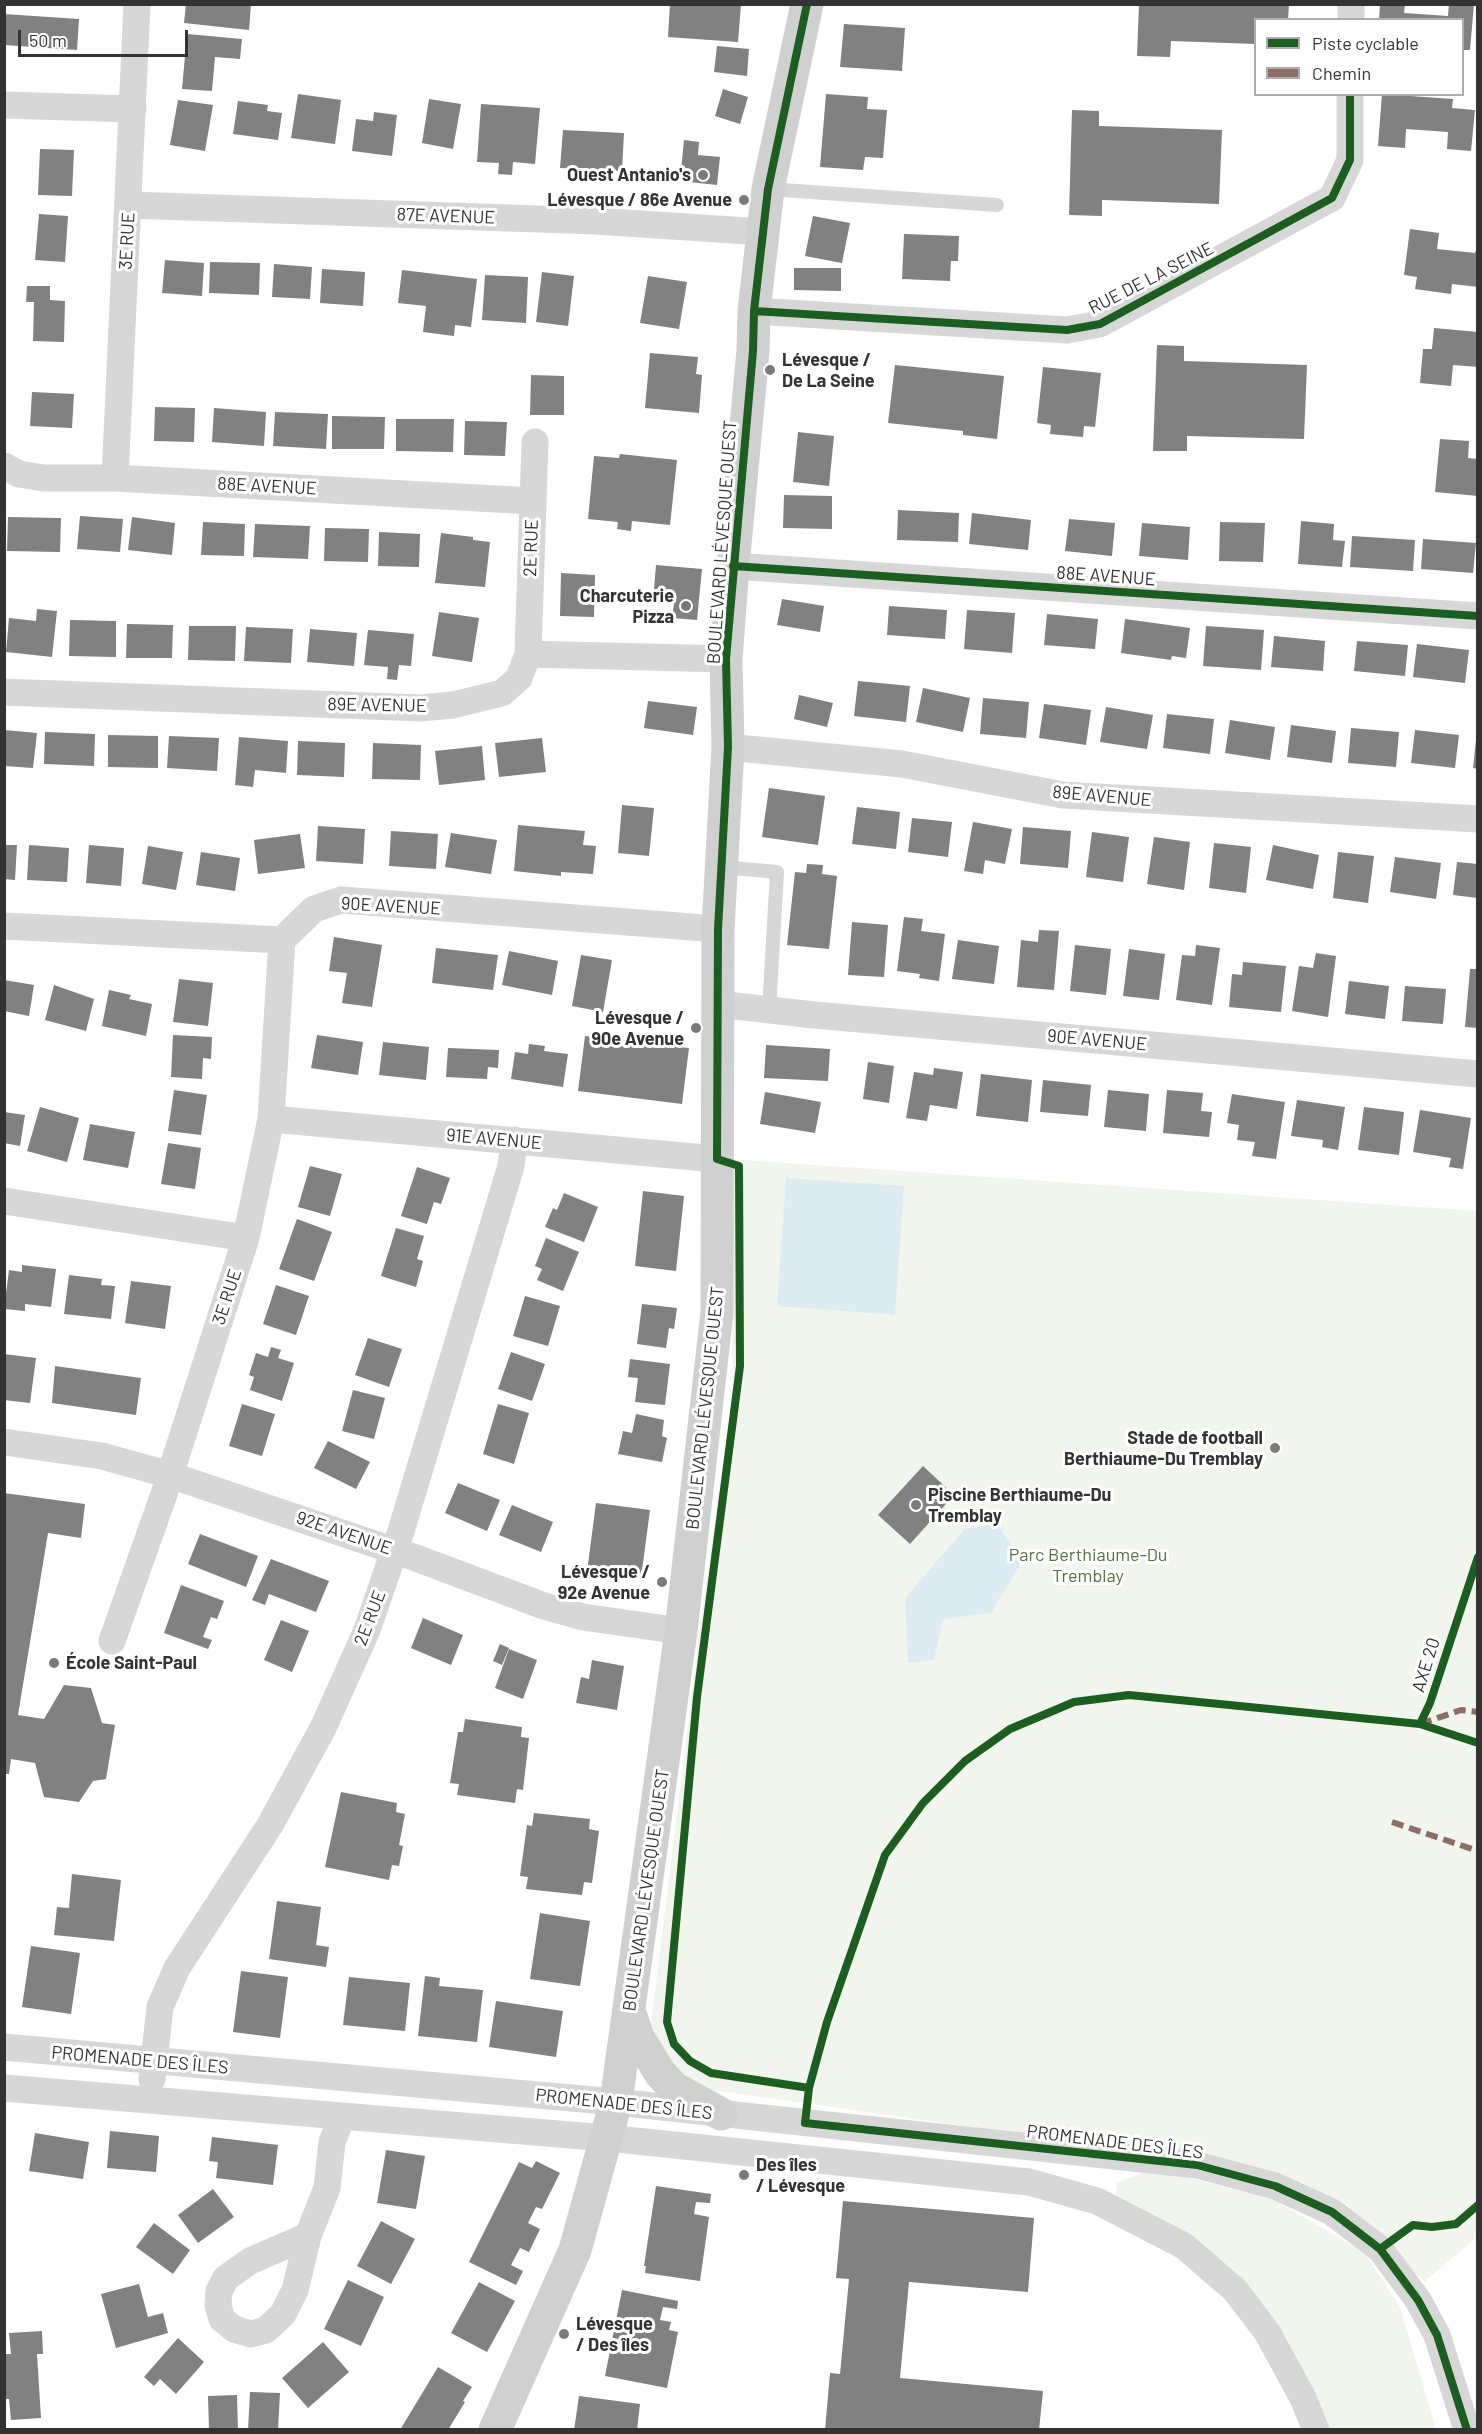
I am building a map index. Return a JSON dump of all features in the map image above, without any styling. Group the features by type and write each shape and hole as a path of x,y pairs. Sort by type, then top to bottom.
{"street":[{"name":"3E RUE","path":"115,478 137,4"},
{"name":"BOULEVARD LÉVESQUE OUEST","path":"495,2430 576,2250 616,2102 681,1631 717,1312 718,929 729,747 726,659 733,566 753,351 754,311 768,189 807,4"},
{"name":"RUE DE LA SEINE","path":"754,311 1067,330 1100,324 1332,198 1350,160 1350,96"},
{"path":"4,105 133,109"},
{"name":"87E AVENUE","path":"129,205 596,221 763,231"},
{"name":"2E RUE","path":"528,654 535,442"},
{"name":"88E AVENUE","path":"4,466 19,474 44,478 115,478 532,501"},
{"name":"88E AVENUE","path":"733,566 1478,616"},
{"path":"528,654 726,659"},
{"name":"89E AVENUE","path":"4,692 420,708 453,705 502,693 519,678 528,654"},
{"name":"89E AVENUE","path":"729,747 902,764 1063,795 1478,819"},
{"name":"90E AVENUE","path":"282,940 314,909 340,900 718,929"},
{"path":"4,926 282,940"},
{"name":"3E RUE","path":"112,1641 170,1475 246,1238 271,1119 282,940"},
{"name":"90E AVENUE","path":"718,1004 1478,1074"},
{"name":"91E AVENUE","path":"271,1119 717,1159"},
{"name":"2E RUE","path":"153,2062 160,2007 177,1968 270,1825 323,1728 367,1630 395,1551 511,1166 514,1140"},
{"path":"4,1201 246,1238"},
{"name":"92E AVENUE","path":"4,1442 102,1456 170,1475 395,1551 544,1606 583,1617 681,1631"},
{"path":"629,2011 638,2037 660,2073 674,2088 721,2114"},
{"name":"PROMENADE DES ÎLES","path":"4,2047 616,2102 1197,2165 1275,2186 1332,2212 1380,2249 1418,2300 1437,2335 1467,2430"},
{"path":"151,2100 153,2062"},
{"name":"PROMENADE DES ÎLES","path":"4,2088 342,2118 607,2138 1029,2182 1097,2201 1184,2246 1235,2290 1267,2332 1303,2398 1316,2430"},
{"path":"308,2236 327,2188 332,2142 342,2118"}],"lane":[{"path":"768,189 997,205"},
{"path":"722,867 777,872 769,1010"}],"green space":[{"name":"Parc Berthiaume-Du Tremblay","path":"729,1159 1477,1211 1477,2237 1424,2282 1346,2204 1241,2165 705,2089 670,2064 651,2024 701,1619 733,1400"},
{"path":"1153,2169 1272,2199 1364,2252 1400,2307 1436,2429 1328,2429 1247,2290 1115,2200 1117,2183"}],"shaded area":[{"path":"786,1178 904,1186 895,1315 777,1306"},
{"path":"997,1524 1022,1561 991,1613 943,1619 934,1660 908,1663 905,1598 965,1529"}],"building":[{"path":"186,4 251,4 249,30 184,23"},
{"path":"670,4 741,4 738,42 668,37"},
{"path":"1139,4 1289,4 1288,18 1254,18 1254,44 1171,41 1170,57 1137,56"},
{"path":"1380,4 1405,4 1404,13 1448,16 1449,4 1474,4 1470,50 1464,50 1464,18 1379,18"},
{"path":"4,14 79,19 77,50 4,45"},
{"path":"844,24 905,28 902,71 840,67"},
{"path":"187,34 242,39 240,59 215,57 212,91 182,89"},
{"path":"717,46 749,49 747,76 714,72"},
{"path":"723,89 748,97 740,124 715,116"},
{"path":"298,94 341,100 335,144 291,138"},
{"path":"826,94 868,97 867,109 887,110 883,158 865,157 863,170 820,167"},
{"path":"1382,96 1453,99 1452,108 1475,110 1471,151 1447,149 1448,132 1406,129 1405,148 1378,146"},
{"path":"429,99 461,104 453,149 422,143"},
{"path":"178,100 213,105 205,151 170,145"},
{"path":"238,101 268,105 267,111 282,113 278,140 233,134"},
{"path":"481,104 540,108 535,164 513,162 512,175 498,174 499,163 477,162"},
{"path":"1072,110 1099,111 1099,126 1222,130 1219,204 1102,200 1102,216 1069,215"},
{"path":"374,112 397,115 392,156 352,151 356,119 373,121"},
{"path":"563,130 624,133 622,171 560,168"},
{"path":"684,140 699,142 698,155 720,157 717,185 680,181"},
{"path":"40,149 74,150 72,196 38,195"},
{"path":"39,214 68,216 65,262 35,260"},
{"path":"813,216 850,223 842,263 805,256"},
{"path":"1410,229 1439,233 1437,249 1475,253 1478,244 1478,287 1452,284 1451,294 1415,289 1417,277 1404,275"},
{"path":"904,234 959,236 958,261 951,261 950,281 902,279"},
{"path":"165,260 204,263 202,296 162,293"},
{"path":"210,262 260,263 259,295 209,293"},
{"path":"274,264 312,267 310,299 272,297"},
{"path":"794,268 841,268 841,291 794,290"},
{"path":"322,269 365,272 363,306 320,303"},
{"path":"402,270 477,279 471,327 455,325 454,336 423,332 426,306 398,303"},
{"path":"542,272 574,276 568,326 536,322"},
{"path":"485,275 528,277 526,323 482,320"},
{"path":"648,276 687,282 679,329 640,323"},
{"path":"27,286 50,286 50,300 65,301 64,342 33,341 34,302 26,302"},
{"path":"1434,328 1478,332 1478,367 1453,365 1451,386 1420,383 1423,349 1432,349"},
{"path":"1157,345 1184,346 1184,361 1307,365 1304,439 1187,436 1187,451 1153,451"},
{"path":"650,353 698,357 696,374 702,375 699,413 645,408"},
{"path":"895,365 1004,376 997,439 963,435 963,431 888,423"},
{"path":"1043,367 1101,373 1095,427 1084,426 1083,437 1050,434 1051,425 1037,423"},
{"path":"531,375 564,376 564,415 530,415"},
{"path":"32,392 74,394 72,428 30,426"},
{"path":"155,407 195,408 194,442 154,441"},
{"path":"214,408 266,412 264,446 212,442"},
{"path":"275,412 328,414 326,449 273,446"},
{"path":"332,416 385,417 384,449 332,449"},
{"path":"396,419 454,419 453,452 396,451"},
{"path":"465,421 507,422 505,456 464,455"},
{"path":"798,432 834,436 829,486 793,482"},
{"path":"1440,439 1469,441 1468,458 1478,459 1478,496 1435,492"},
{"path":"620,454 677,460 670,525 632,521 631,531 617,529 618,522 588,519 594,456 619,458"},
{"path":"784,495 832,496 832,529 783,528"},
{"path":"898,510 959,513 958,542 897,540"},
{"path":"972,513 1031,520 1028,550 969,544"},
{"path":"80,516 123,519 120,552 77,549"},
{"path":"8,517 61,518 60,552 7,551"},
{"path":"132,517 175,523 172,555 128,550"},
{"path":"1069,519 1115,523 1112,556 1065,551"},
{"path":"1301,521 1334,524 1333,540 1345,541 1342,567 1298,564"},
{"path":"203,522 245,524 244,556 201,555"},
{"path":"1220,522 1265,523 1263,562 1219,561"},
{"path":"1142,523 1190,527 1188,560 1139,556"},
{"path":"255,524 310,526 308,559 253,557"},
{"path":"325,528 369,529 368,562 324,561"},
{"path":"379,532 420,534 419,567 378,566"},
{"path":"441,533 473,537 473,540 490,542 485,587 435,583"},
{"path":"1352,536 1415,540 1413,571 1350,567"},
{"path":"1423,539 1476,543 1473,573 1421,569"},
{"path":"656,565 702,569 697,620 672,618 674,603 665,602 666,590 654,589"},
{"path":"561,573 595,575 594,617 560,616"},
{"path":"782,599 824,606 820,632 777,625"},
{"path":"889,606 947,610 945,639 887,635"},
{"path":"37,609 57,611 52,657 6,652 9,618 36,621"},
{"path":"967,610 1015,613 1012,653 964,649"},
{"path":"439,612 479,618 472,662 432,656"},
{"path":"1047,614 1098,619 1095,649 1044,645"},
{"path":"1125,619 1190,628 1186,658 1172,656 1171,660 1121,653"},
{"path":"70,620 116,621 116,657 69,656"},
{"path":"127,624 173,625 172,658 126,658"},
{"path":"189,626 236,626 235,661 188,660"},
{"path":"1206,626 1264,630 1261,670 1203,666"},
{"path":"246,627 293,629 291,663 244,661"},
{"path":"310,629 357,633 354,666 307,662"},
{"path":"368,630 414,634 411,666 399,665 397,680 387,679 388,667 364,665"},
{"path":"1274,636 1325,641 1323,671 1271,667"},
{"path":"1357,641 1408,645 1405,676 1354,671"},
{"path":"1417,644 1469,650 1465,683 1413,677"},
{"path":"858,681 910,686 906,722 854,716"},
{"path":"923,688 970,698 963,732 916,722"},
{"path":"799,695 833,703 827,727 794,719"},
{"path":"983,698 1029,702 1026,738 980,734"},
{"path":"648,701 697,707 693,735 644,728"},
{"path":"1044,704 1091,710 1086,745 1039,738"},
{"path":"1106,707 1153,715 1147,749 1100,742"},
{"path":"1167,714 1214,719 1210,754 1163,748"},
{"path":"1230,720 1275,727 1270,760 1225,753"},
{"path":"1291,725 1336,731 1332,763 1287,757"},
{"path":"1351,728 1399,732 1396,767 1348,763"},
{"path":"4,730 37,733 33,768 4,766"},
{"path":"1415,730 1459,735 1455,768 1411,763"},
{"path":"45,732 95,734 94,766 44,764"},
{"path":"108,735 158,736 158,768 108,767"},
{"path":"169,736 219,738 217,771 167,768"},
{"path":"239,737 288,741 286,773 255,770 253,787 235,785"},
{"path":"542,738 546,772 499,777 495,743"},
{"path":"1476,740 1478,740 1478,769 1473,768"},
{"path":"298,741 345,743 344,777 297,775"},
{"path":"373,743 421,745 420,780 372,779"},
{"path":"482,746 485,780 439,785 435,751"},
{"path":"769,788 825,796 818,845 762,837"},
{"path":"622,805 654,808 649,856 618,853"},
{"path":"857,807 900,812 896,849 852,844"},
{"path":"912,818 952,822 948,857 908,852"},
{"path":"973,822 1012,829 1005,864 985,860 983,874 964,871"},
{"path":"518,825 585,831 583,845 596,846 593,874 561,872 561,876 514,871"},
{"path":"318,826 365,829 363,864 316,861"},
{"path":"1023,827 1071,831 1068,868 1020,864"},
{"path":"391,831 438,834 436,869 389,866"},
{"path":"1092,832 1129,837 1123,882 1086,877"},
{"path":"451,833 497,840 491,874 445,867"},
{"path":"300,834 305,868 258,874 254,840"},
{"path":"1154,837 1190,842 1184,890 1147,884"},
{"path":"1214,843 1251,847 1246,893 1209,888"},
{"path":"4,845 17,845 15,880 4,879"},
{"path":"29,845 69,848 67,882 27,880"},
{"path":"89,845 124,848 121,886 86,883"},
{"path":"1273,845 1319,855 1313,889 1266,880"},
{"path":"148,846 183,852 176,890 142,884"},
{"path":"201,852 240,858 235,891 196,885"},
{"path":"1338,852 1374,856 1368,903 1333,898"},
{"path":"1395,857 1441,863 1436,899 1390,892"},
{"path":"1457,862 1478,864 1478,898 1453,895"},
{"path":"807,864 823,865 822,874 837,876 829,949 787,945 795,872 806,873"},
{"path":"904,917 923,919 921,931 945,934 939,981 919,978 920,974 897,971"},
{"path":"852,922 888,925 884,977 848,975"},
{"path":"1039,930 1059,931 1054,990 1017,987 1021,940 1038,942"},
{"path":"334,937 382,945 372,1007 342,1003 347,973 329,971"},
{"path":"958,940 999,946 994,984 952,979"},
{"path":"1075,945 1111,949 1106,995 1070,991"},
{"path":"1196,945 1220,948 1212,1005 1176,1000 1182,955 1195,956"},
{"path":"436,948 498,955 493,990 432,983"},
{"path":"1129,949 1165,954 1159,1000 1123,996"},
{"path":"509,951 558,961 552,995 502,985"},
{"path":"1316,953 1336,956 1328,1017 1292,1011 1299,966 1313,968"},
{"path":"581,955 612,960 603,1012 572,1006"},
{"path":"1243,962 1286,966 1281,1012 1229,1007 1232,974 1242,975"},
{"path":"1470,969 1478,969 1478,1028 1465,1027"},
{"path":"179,979 213,983 208,1026 173,1022"},
{"path":"4,980 34,985 29,1016 4,1011"},
{"path":"1349,981 1389,986 1385,1019 1345,1014"},
{"path":"54,985 94,999 86,1031 45,1020"},
{"path":"1405,986 1446,989 1443,1024 1402,1021"},
{"path":"109,990 131,995 129,999 152,1004 146,1036 102,1026"},
{"path":"173,1035 212,1037 211,1059 203,1058 202,1079 171,1077"},
{"path":"317,1035 363,1042 358,1075 311,1068"},
{"path":"585,1036 689,1048 682,1104 578,1091"},
{"path":"383,1042 429,1047 426,1080 379,1075"},
{"path":"529,1044 545,1046 544,1051 568,1054 563,1087 511,1079 515,1052 528,1054"},
{"path":"766,1045 830,1049 828,1081 764,1078"},
{"path":"448,1048 499,1050 498,1068 488,1067 487,1079 446,1077"},
{"path":"868,1062 894,1066 889,1103 863,1099"},
{"path":"934,1068 963,1072 957,1109 930,1105 927,1121 906,1118 914,1072 933,1075"},
{"path":"981,1074 1032,1080 1028,1122 976,1116"},
{"path":"1043,1080 1091,1085 1088,1116 1040,1112"},
{"path":"174,1090 207,1095 201,1135 168,1131"},
{"path":"1108,1090 1149,1094 1146,1131 1104,1127"},
{"path":"1167,1090 1203,1093 1201,1111 1212,1112 1209,1137 1163,1133"},
{"path":"765,1092 821,1102 815,1133 760,1124"},
{"path":"1232,1094 1285,1102 1276,1159 1252,1156 1255,1142 1237,1140 1239,1125 1227,1123"},
{"path":"1297,1100 1345,1107 1338,1150 1322,1147 1323,1140 1291,1136"},
{"path":"40,1107 79,1118 67,1162 27,1151"},
{"path":"1364,1107 1404,1112 1399,1155 1358,1150"},
{"path":"1420,1110 1471,1118 1463,1169 1449,1167 1451,1158 1413,1152"},
{"path":"4,1112 25,1115 20,1146 4,1143"},
{"path":"90,1124 135,1132 128,1168 83,1160"},
{"path":"168,1143 201,1148 195,1189 161,1184"},
{"path":"310,1166 342,1174 330,1216 298,1207"},
{"path":"417,1167 450,1178 441,1204 434,1202 427,1224 401,1216"},
{"path":"643,1191 684,1196 676,1271 635,1266"},
{"path":"564,1193 598,1207 584,1242 545,1227 553,1208 557,1210"},
{"path":"297,1219 332,1232 314,1281 279,1269"},
{"path":"396,1228 424,1236 417,1259 423,1261 416,1287 381,1276"},
{"path":"546,1238 579,1252 563,1291 537,1280 542,1269 535,1266"},
{"path":"22,1265 56,1269 51,1307 25,1304 25,1311 4,1309 9,1270 22,1272"},
{"path":"69,1275 102,1279 101,1285 115,1286 111,1319 64,1314"},
{"path":"131,1281 171,1286 165,1329 125,1323"},
{"path":"276,1285 309,1296 296,1335 263,1324"},
{"path":"525,1296 560,1306 548,1346 513,1336"},
{"path":"642,1304 677,1308 674,1329 669,1328 666,1348 637,1344"},
{"path":"368,1338 402,1349 389,1387 355,1375"},
{"path":"271,1347 281,1350 278,1358 294,1363 282,1401 250,1390 254,1377 249,1375 256,1353 268,1357"},
{"path":"511,1352 545,1364 532,1401 498,1389"},
{"path":"4,1354 36,1358 30,1403 4,1400"},
{"path":"630,1359 670,1364 665,1405 635,1402 638,1378 628,1377"},
{"path":"55,1366 141,1378 136,1415 52,1403"},
{"path":"353,1390 385,1398 374,1439 342,1431"},
{"path":"242,1404 275,1414 262,1456 229,1446"},
{"path":"498,1404 529,1413 514,1464 483,1454"},
{"path":"636,1414 664,1420 662,1436 667,1438 662,1462 618,1454 623,1431 632,1433"},
{"path":"328,1441 370,1462 356,1489 314,1468"},
{"name":"Piscine Berthiaume-Du Tremblay","path":"923,1466 954,1495 910,1544 878,1515"},
{"path":"458,1483 500,1500 487,1531 445,1513"},
{"path":"4,1493 85,1504 81,1538 48,1533 18,1715 44,1719 64,1685 91,1688 102,1723 115,1725 106,1779 93,1781 79,1802 44,1797 35,1763 11,1759 9,1774 4,1774"},
{"path":"596,1503 650,1510 641,1578 587,1572"},
{"path":"512,1505 553,1522 541,1552 499,1535"},
{"path":"200,1534 258,1556 246,1587 188,1564"},
{"path":"271,1559 329,1581 316,1612 269,1594 265,1605 252,1600"},
{"path":"181,1585 224,1601 217,1619 211,1617 203,1637 212,1640 208,1649 164,1633"},
{"path":"423,1618 463,1635 451,1665 411,1648"},
{"path":"281,1620 309,1631 292,1672 264,1660"},
{"path":"500,1644 509,1648 502,1665 493,1661"},
{"path":"509,1649 537,1660 523,1699 495,1688"},
{"path":"592,1660 624,1666 617,1710 576,1703 581,1677 589,1679"},
{"path":"465,1719 522,1727 521,1737 529,1738 523,1790 517,1789 515,1803 457,1795 459,1784 450,1783 458,1732 463,1732"},
{"path":"341,1792 397,1803 396,1812 405,1814 399,1845 403,1846 399,1866 392,1865 389,1880 325,1867"},
{"path":"534,1813 590,1819 589,1829 599,1831 592,1883 584,1882 582,1895 526,1889 528,1877 520,1876 527,1825 532,1826"},
{"path":"72,1874 121,1880 114,1941 54,1935 57,1907 69,1908"},
{"path":"277,1901 321,1907 316,1945 329,1947 326,1967 269,1959"},
{"path":"540,1913 590,1921 580,1986 530,1979"},
{"path":"31,1946 80,1953 71,2014 22,2007"},
{"path":"241,1971 288,1977 280,2038 233,2032"},
{"path":"425,1976 440,1978 439,1986 483,1990 477,2042 418,2036"},
{"path":"349,1977 410,1983 405,2031 343,2025"},
{"path":"496,2001 563,2011 556,2057 489,2047"},
{"path":"110,2131 159,2136 156,2172 107,2168"},
{"path":"35,2133 89,2142 83,2179 29,2171"},
{"path":"212,2137 278,2145 273,2185 216,2178 218,2162 209,2161"},
{"path":"386,2150 425,2156 416,2209 377,2203"},
{"path":"536,2161 560,2173 542,2209 536,2207 528,2223 540,2229 529,2252 520,2248 511,2265 523,2271 516,2285 469,2262 519,2162 532,2168"},
{"path":"656,2186 711,2194 710,2203 696,2202 694,2214 709,2217 700,2281 645,2273 646,2266 644,2266"},
{"path":"213,2189 234,2217 198,2243 178,2215"},
{"path":"843,2201 1034,2218 1028,2292 909,2282 900,2378 1043,2391 1039,2430 825,2430 830,2373 840,2374 849,2279 836,2278"},
{"path":"381,2221 415,2239 391,2284 357,2266"},
{"path":"154,2223 190,2250 173,2274 136,2247"},
{"path":"348,2280 384,2297 361,2346 324,2329"},
{"path":"479,2282 515,2301 487,2352 451,2333"},
{"path":"139,2284 148,2317 163,2313 168,2333 116,2348 101,2294"},
{"path":"622,2290 678,2301 677,2309 663,2307 660,2320 671,2322 669,2330 678,2332 667,2388 605,2376"},
{"path":"42,2331 43,2354 37,2354 41,2418 11,2420 9,2399 4,2399 4,2354 11,2354 9,2333"},
{"path":"178,2338 204,2362 176,2394 160,2379 154,2386 144,2377"},
{"path":"323,2342 349,2372 308,2408 282,2378"},
{"path":"438,2367 472,2387 463,2401 465,2402 448,2430 400,2430"},
{"path":"250,2392 280,2393 278,2430 248,2430"},
{"path":"237,2395 238,2430 209,2430 208,2396"},
{"path":"579,2396 640,2404 637,2430 574,2430"}],"marked path":[{"path":"1420,1724 1461,1710 1478,1712"},
{"path":"1392,1822 1478,1851"}],"cycle path":[{"path":"807,4 768,189 754,311 753,351 726,659 728,747 718,929 717,1159 739,1166 740,1366 697,1697 667,2022 674,2044 690,2061 711,2073 809,2088 805,2123 1197,2165 1275,2186 1332,2212 1380,2249 1418,2300 1437,2335 1467,2430"},
{"path":"754,311 1067,330 1100,324 1332,198 1350,160 1350,96"},
{"path":"733,566 1478,616"},
{"name":"AXE 20","path":"1420,1724 1430,1703 1478,1557"},
{"path":"809,2088 827,2022 885,1855 923,1803 965,1761 1010,1729 1074,1702 1129,1695 1420,1724 1478,1743"},
{"path":"1380,2249 1413,2225 1432,2227 1456,2224 1478,2205"}],"place":[{"name":"Ouest Antanio's","path":"703,175"},
{"name":"Lévesque / 86e Avenue","path":"744,200"},
{"name":"Lévesque / De La Seine","path":"770,370"},
{"name":"Charcuterie Pizza","path":"686,606"},
{"name":"Lévesque / 90e Avenue","path":"696,1028"},
{"name":"Stade de football Berthiaume-Du Tremblay","path":"1275,1448"},
{"name":"Piscine Berthiaume-Du Tremblay","path":"916,1505"},
{"name":"Lévesque / 92e Avenue","path":"662,1582"},
{"name":"École Saint-Paul","path":"54,1663"},
{"name":"Des îles / Lévesque","path":"744,2175"},
{"name":"Lévesque / Des îles","path":"564,2334"}]}
